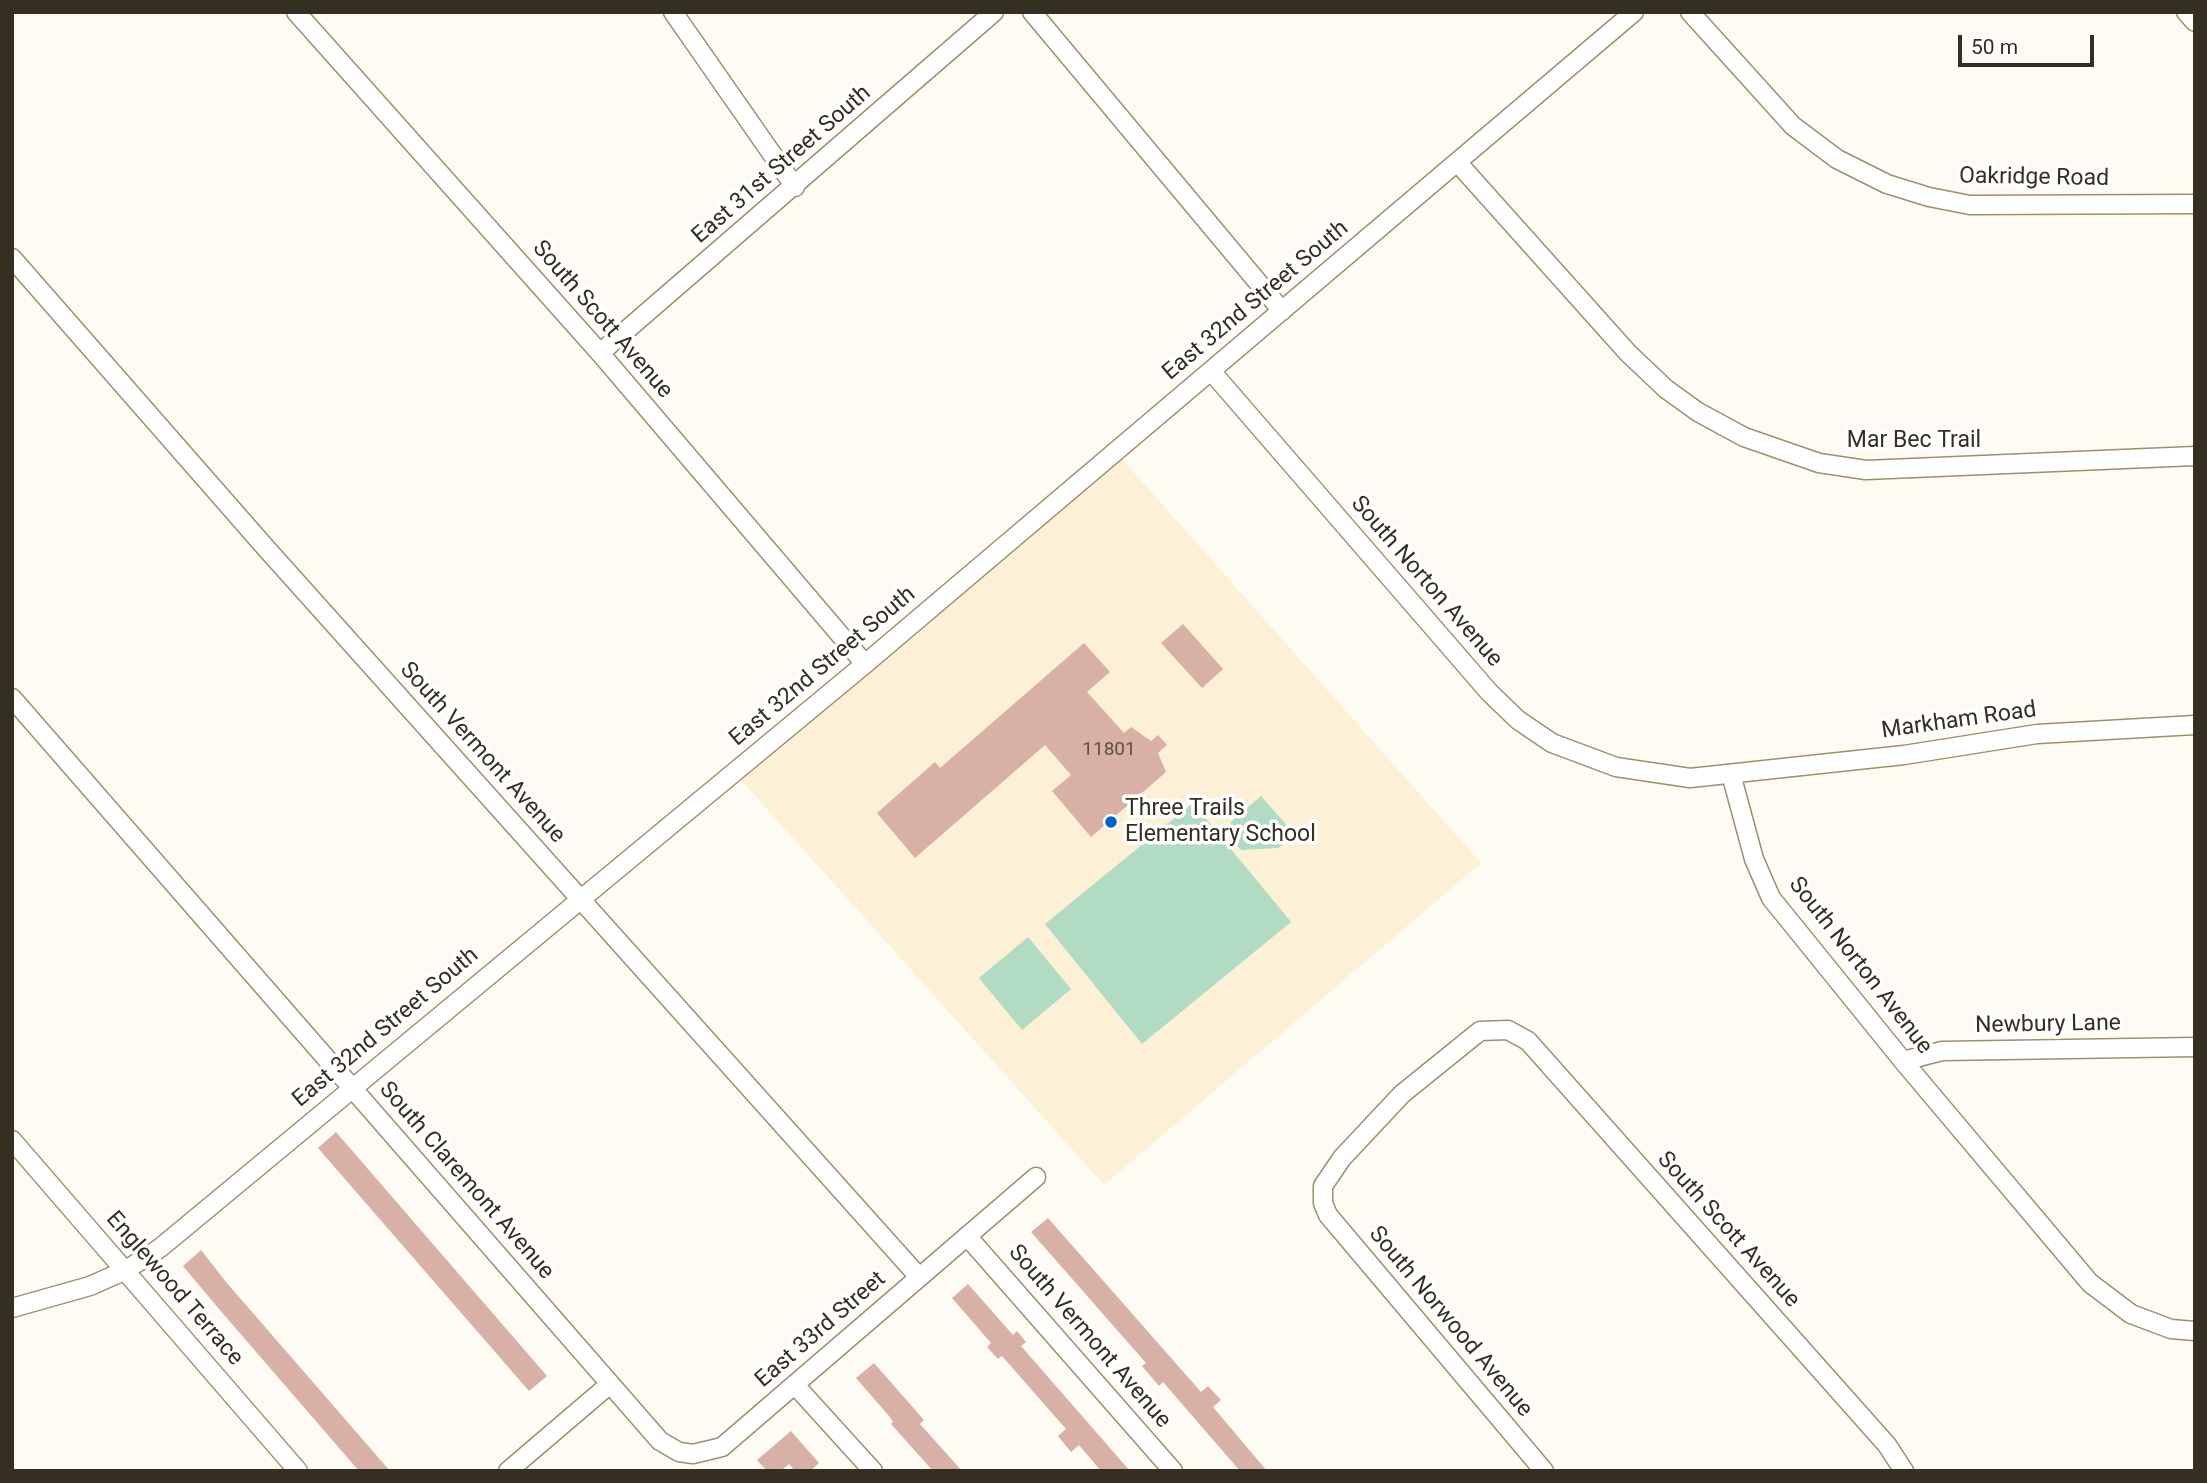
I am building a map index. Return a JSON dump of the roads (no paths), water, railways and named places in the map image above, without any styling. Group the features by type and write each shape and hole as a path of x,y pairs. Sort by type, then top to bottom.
{"street":[{"name":"South Scott Avenue","path":"296,12 600,353 865,664"},
{"path":"673,12 795,187"},
{"name":"East 31st Street South","path":"600,353 995,12"},
{"path":"1031,12 1282,311"},
{"name":"East 32nd Street South","path":"12,1308 90,1286 126,1270 159,1248 865,664 1634,12"},
{"name":"Oakridge Road","path":"1690,12 1793,126 1837,159 1887,184 1929,197 1970,205 2195,204"},
{"path":"2186,12 2195,22"},
{"name":"Mar Bec Trail","path":"1457,162 1628,353 1666,389 1698,412 1744,437 1819,463 1866,470 2195,456"},
{"name":"South Vermont Avenue","path":"12,258 274,558 919,1278"},
{"name":"South Norton Avenue","path":"1211,371 1489,692 1518,720 1552,743 1616,766 1690,778 1731,774 1754,859 1771,898 1903,1061 2090,1283 2131,1314 2171,1329 2195,1331"},
{"name":"South Claremont Avenue","path":"12,698 660,1441 679,1452 701,1452"},
{"name":"Markham Road","path":"1731,774 1904,755 2037,734 2195,725"},
{"name":"South Scott Avenue","path":"1508,1030 1528,1041 1886,1445 1904,1471"},
{"name":"South Norwood Avenue","path":"1508,1030 1480,1031 1402,1094 1342,1158 1322,1186 1323,1203 1328,1215 1544,1471"},
{"name":"Newbury Lane","path":"1903,1061 1942,1051 2195,1047"},
{"name":"Englewood Terrace","path":"12,1140 298,1471"},
{"name":"East 33rd Street","path":"701,1452 722,1447 1036,1177"},
{"name":"South Vermont Avenue","path":"967,1236 1173,1471"},
{"path":"508,1471 610,1384"},
{"path":"795,1385 873,1471"}],"place":[{"name":"Three Trails Elementary School","path":"1111,822"}]}
